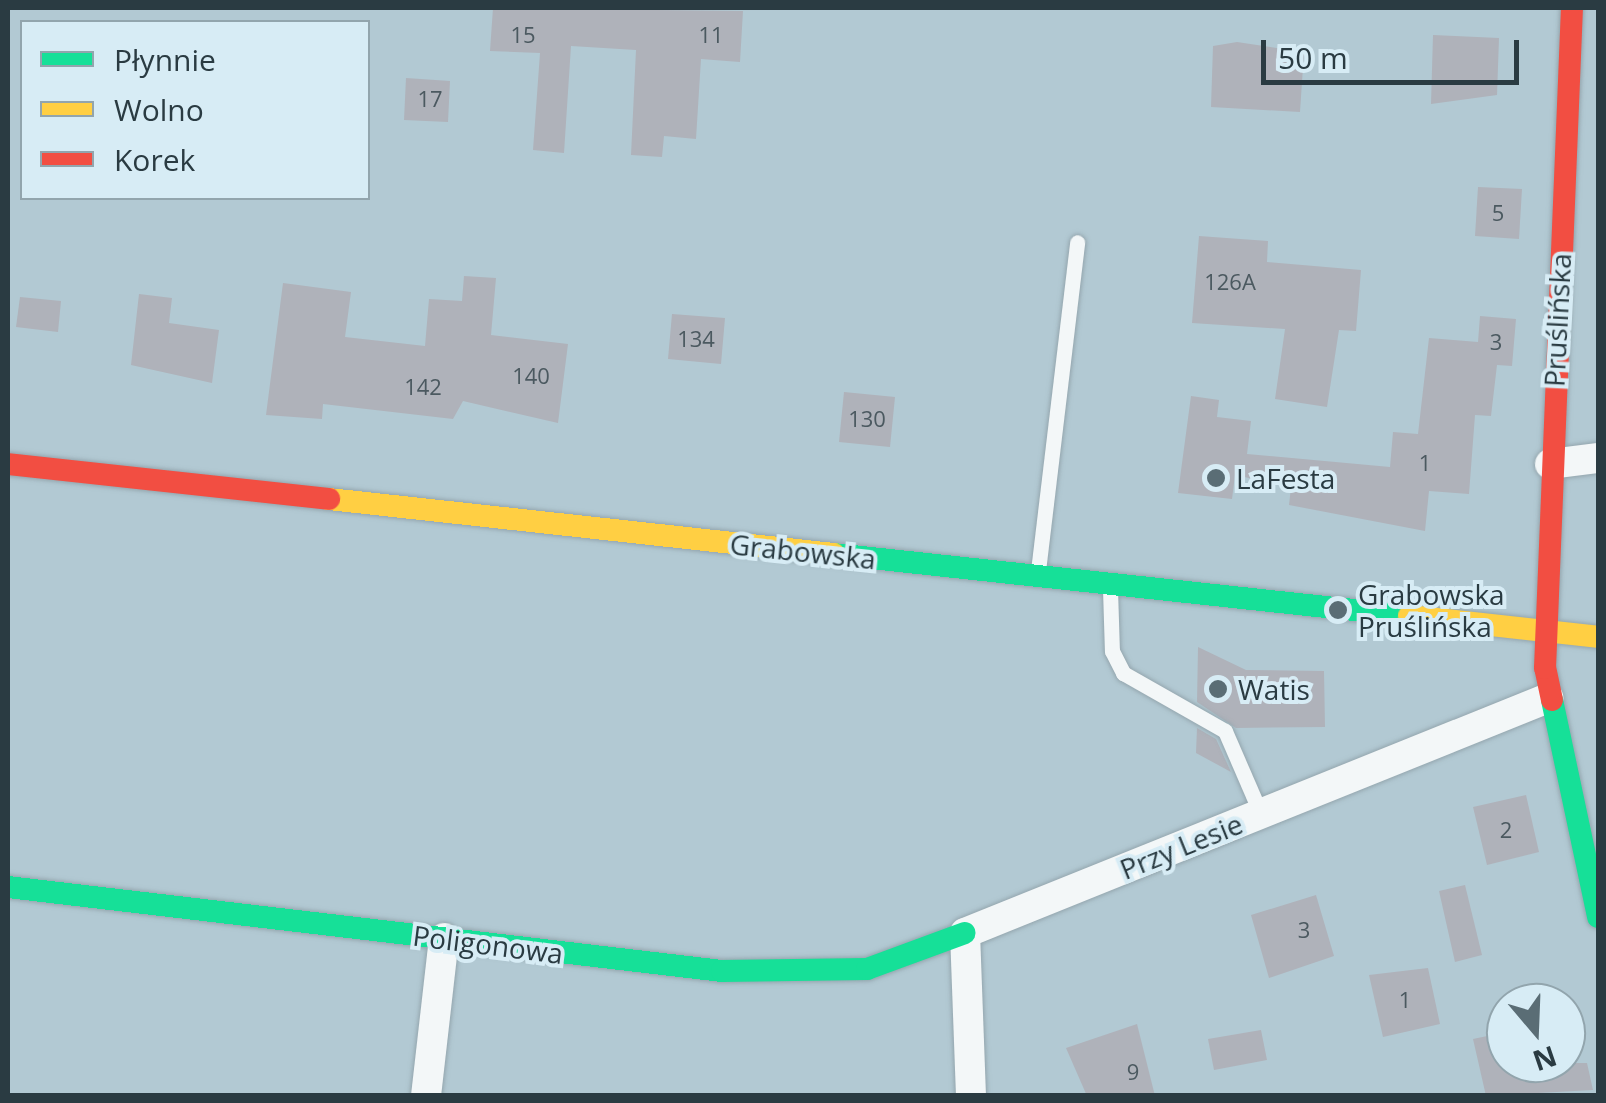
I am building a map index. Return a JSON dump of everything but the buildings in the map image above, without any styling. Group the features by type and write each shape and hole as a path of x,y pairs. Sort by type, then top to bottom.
{"street":[{"name":"Pruślińska","path":"1572,8 1544,632 1548,698 1598,917"},
{"path":"1550,464 1598,458"},
{"name":"Grabowska","path":"8,464 1598,637"},
{"name":"Przy Lesie","path":"964,933 1548,698"},
{"name":"Poligonowa","path":"8,887 758,970 867,969 964,933"},
{"path":"964,933 971,1096"},
{"path":"426,1096 444,938"}],"lane":[{"path":"1038,577 1077,242"},
{"path":"1110,585 1112,651 1124,674 1224,732 1261,814"}],"traffic: fast":[{"path":"834,554 1409,616"},
{"path":"1552,700 1598,917"},
{"path":"8,887 722,971 867,969 965,933"}],"traffic: slow":[{"path":"329,499 834,554"},
{"path":"1409,616 1598,637"}],"traffic: jam":[{"path":"1552,700 1545,668 1572,8"},
{"path":"8,464 329,499"}],"place":[{"name":"LaFesta","path":"1216,478"},
{"name":"Grabowska Pruślińska","path":"1338,610"},
{"name":"Watis","path":"1218,689"}]}
